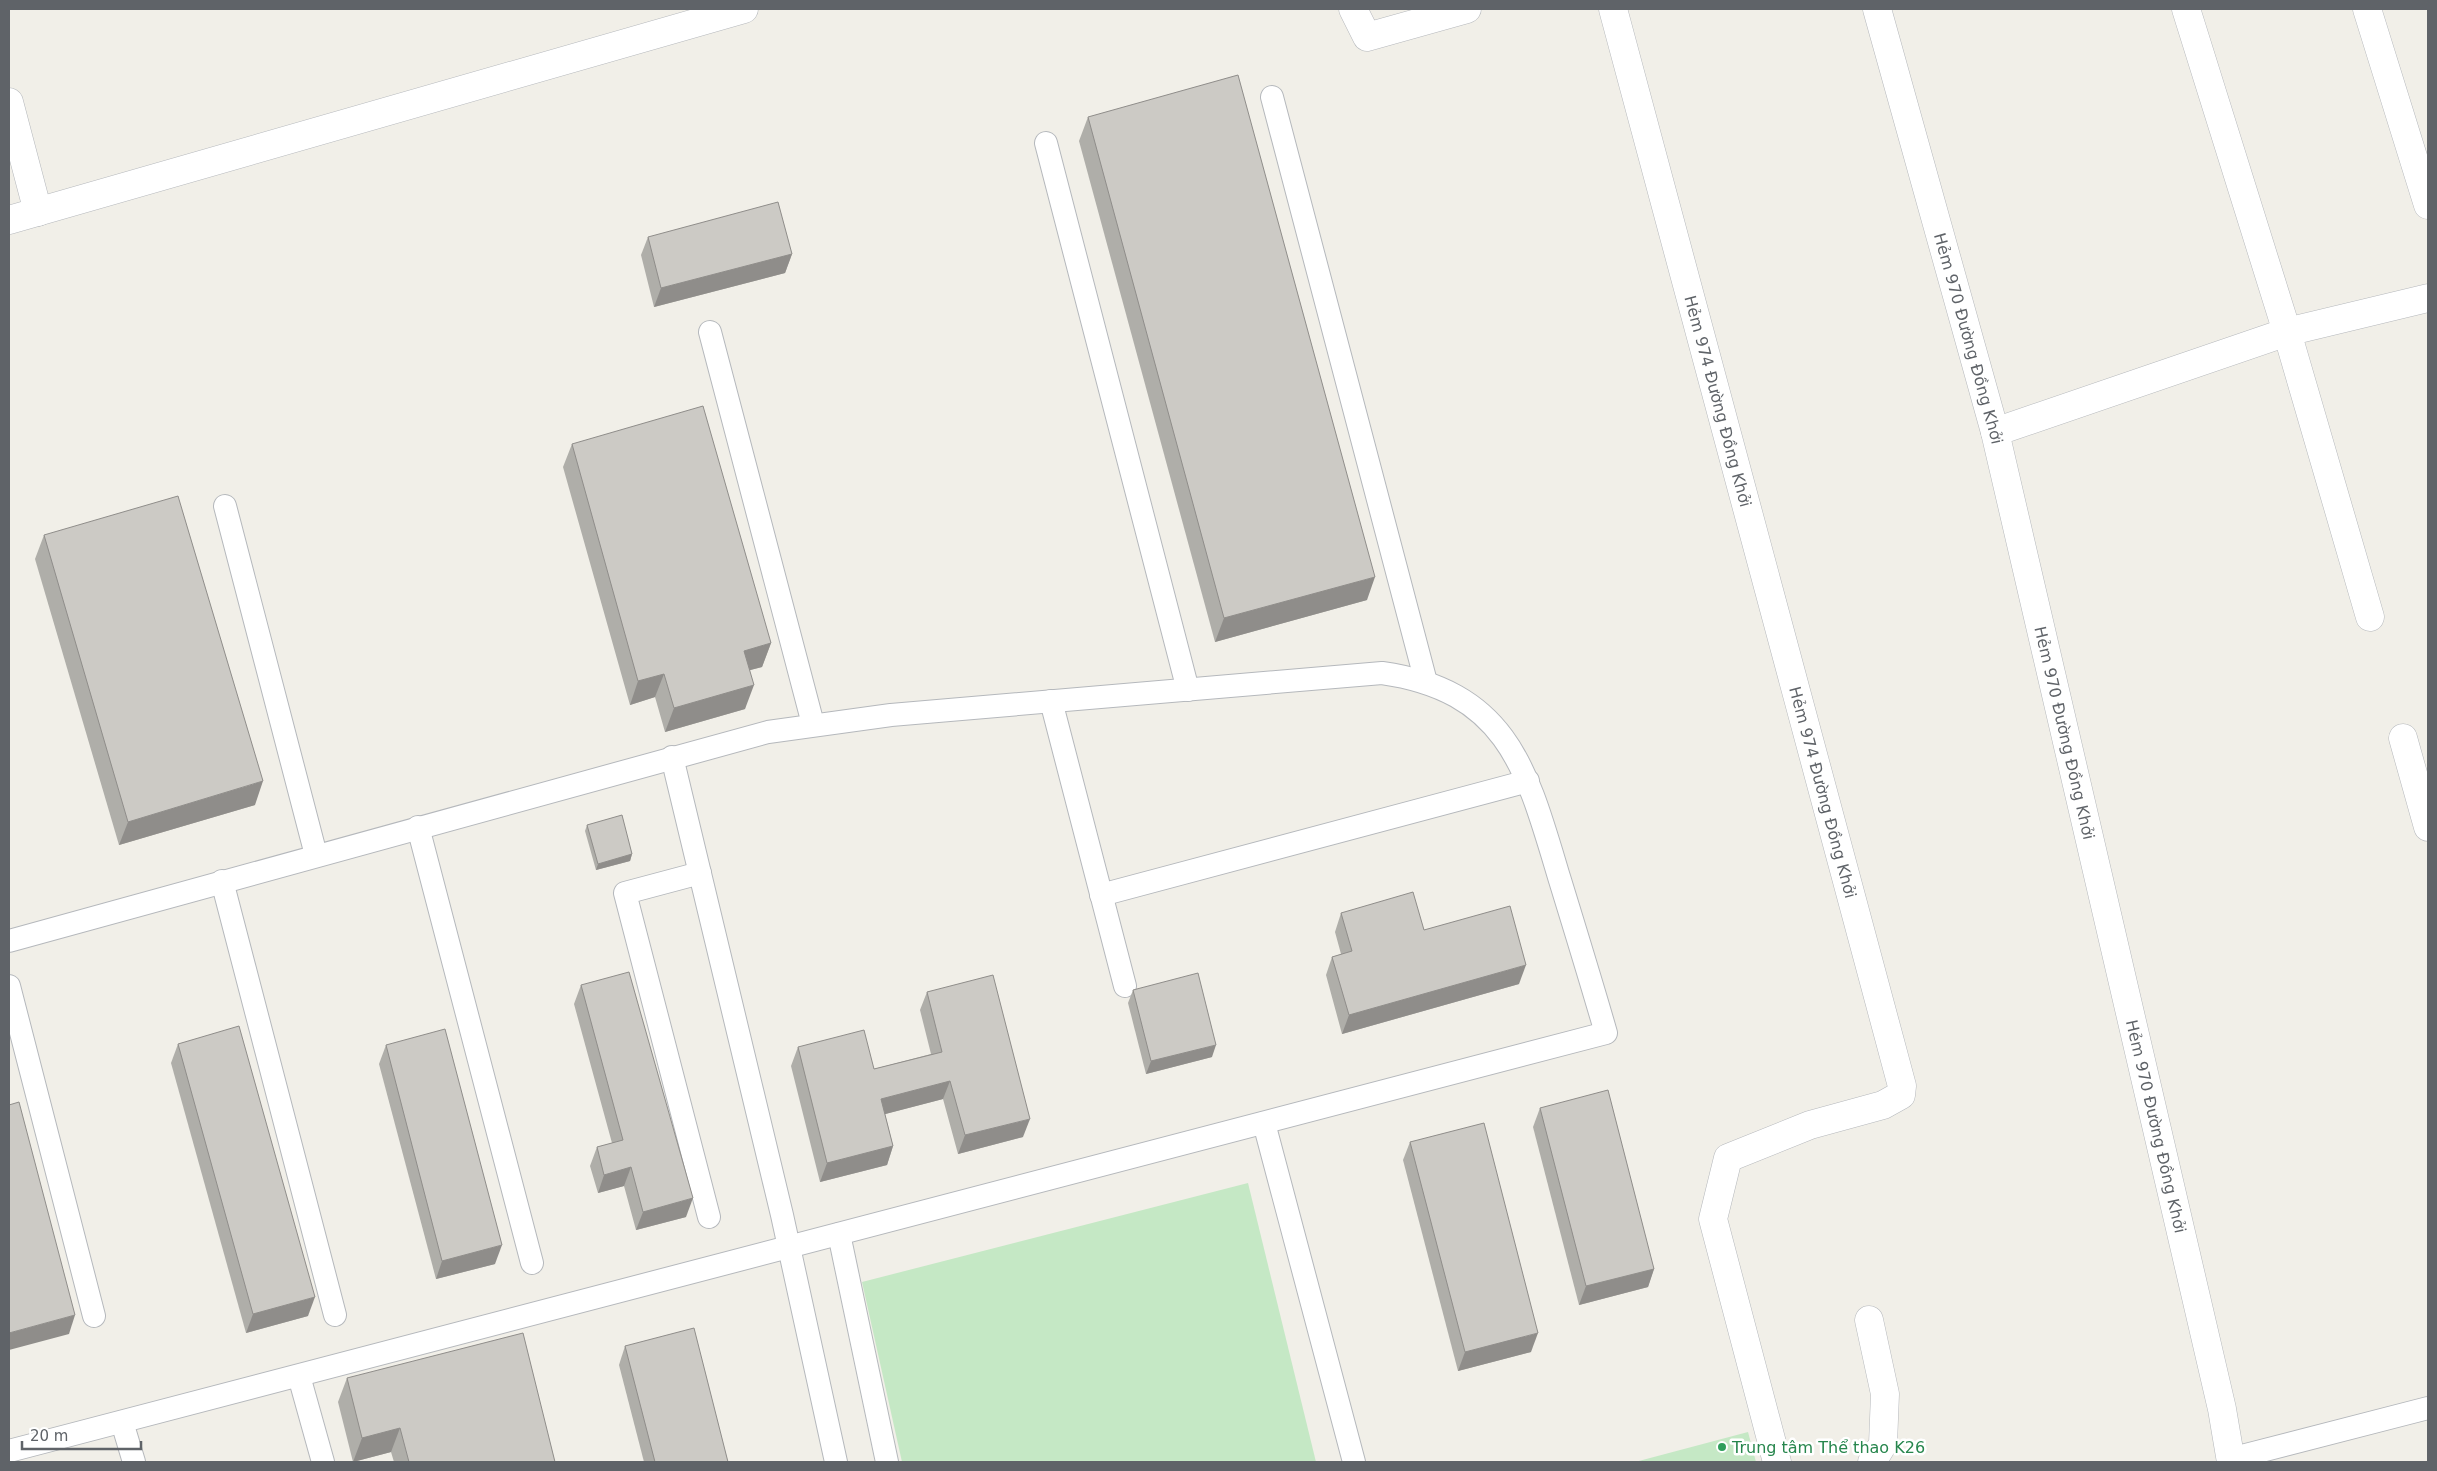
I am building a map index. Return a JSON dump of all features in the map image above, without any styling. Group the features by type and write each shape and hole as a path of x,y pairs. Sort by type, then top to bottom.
{"street":[{"path":"9,220 744,9"},
{"path":"1354,9 1366,36 1467,9"},
{"name":"Hẻm 974 Đường Đồng Khởi","path":"1613,9 1902,1086 1901,1095 1894,1100 1810,1125 1728,1158 1713,1219 1777,1462"},
{"name":"Hẻm 970 Đường Đồng Khởi","path":"1877,9 1995,432 2222,1409 2230,1461"},
{"path":"2186,9 2287,332 2370,617"},
{"path":"2367,9 2428,205"},
{"path":"9,102 38,212"},
{"path":"1995,432 2287,332 2428,298"},
{"path":"2403,738 2428,827"},
{"path":"1869,1320 1885,1394 1883,1444 1872,1462"}],"lane":[{"path":"1272,97 1426,682"},
{"path":"1046,143 1188,690"},
{"path":"710,332 813,724"},
{"path":"225,506 316,855"},
{"path":"9,941 768,732 890,714 1382,673 1426,682 1459,697 1484,715 1504,738 1535,796 1606,1033 9,1451"},
{"path":"1051,701 1125,986"},
{"path":"672,757 790,1248 836,1462"},
{"path":"1101,895 1528,781"},
{"path":"418,827 532,1263"},
{"path":"700,873 625,893 709,1217"},
{"path":"222,881 335,1315"},
{"path":"9,986 94,1316"},
{"path":"1264,1123 1354,1462"},
{"path":"839,1234 887,1462"},
{"path":"300,1376 323,1462"},
{"path":"2230,1461 2428,1408"},
{"path":"122,1422 134,1462"}],"green space":[{"path":"1248,1183 1316,1462 902,1462 862,1282"},
{"name":"Trung tâm Thể thao K26","path":"1748,1432 1756,1462 1635,1462"}],"building":[{"path":"1238,75 1375,577 1224,618 1088,117"},
{"path":"778,202 792,254 661,288 648,237"},
{"path":"703,406 771,643 744,651 754,685 674,708 664,674 638,681 572,444"},
{"path":"178,496 263,781 128,822 44,535"},
{"path":"622,815 632,854 598,864 587,825"},
{"path":"1413,892 1424,930 1510,906 1526,965 1349,1015 1332,957 1352,951 1341,913"},
{"path":"629,972 693,1198 643,1212 631,1167 604,1175 597,1147 623,1140 581,985"},
{"path":"1198,973 1216,1045 1151,1061 1133,990"},
{"path":"993,975 1030,1119 965,1135 950,1081 881,1099 893,1146 827,1163 798,1047 864,1030 874,1069 942,1052 927,992"},
{"path":"239,1026 315,1297 253,1314 178,1044"},
{"path":"445,1029 502,1245 442,1261 386,1045"},
{"path":"1608,1090 1654,1269 1586,1286 1540,1108"},
{"path":"19,1102 75,1315 9,1333 9,1105"},
{"path":"1484,1123 1538,1333 1465,1352 1410,1142"},
{"path":"694,1328 728,1462 655,1462 625,1346"},
{"path":"523,1333 555,1462 409,1462 400,1428 362,1438 347,1378"}],"place":[{"name":"Trung tâm Thể thao K26","path":"1722,1447"}]}
